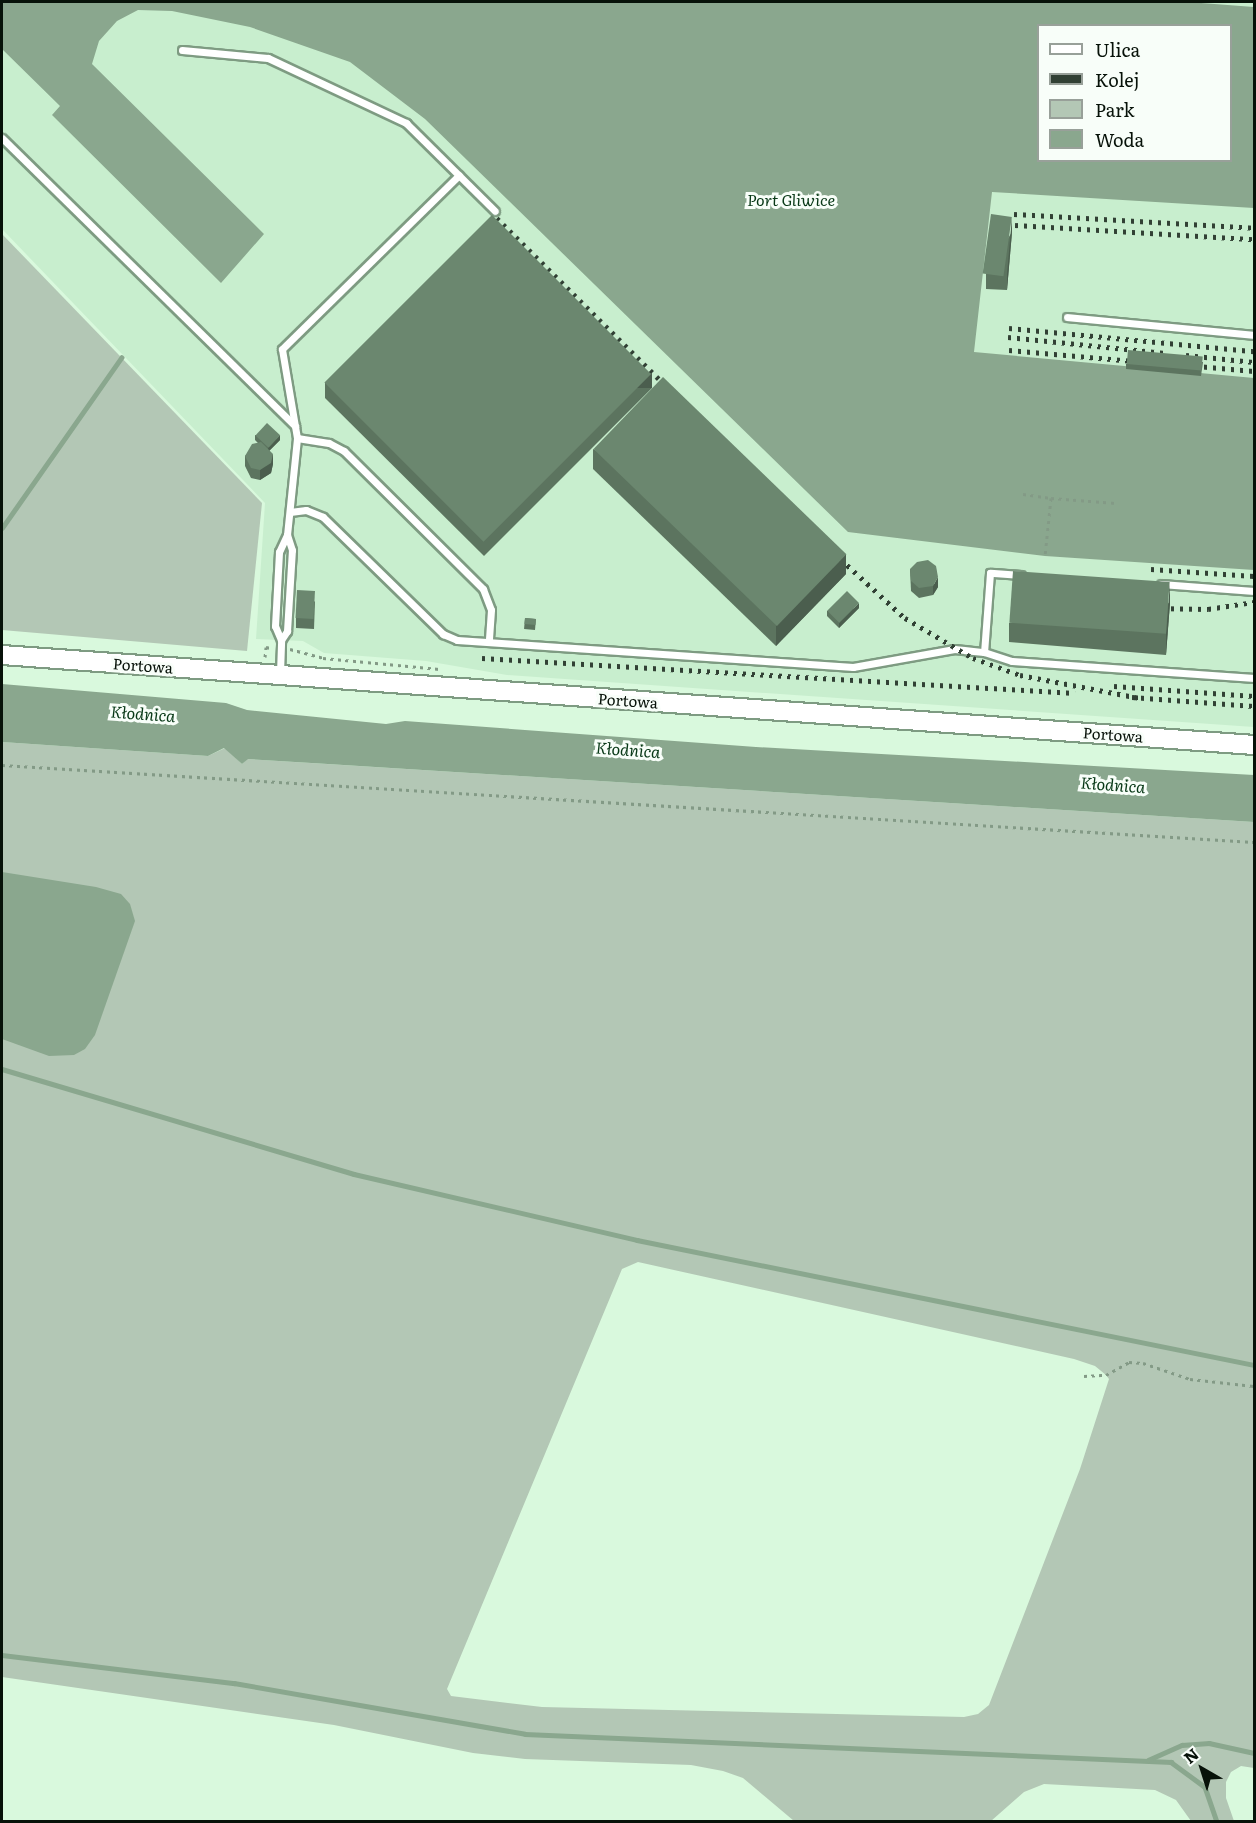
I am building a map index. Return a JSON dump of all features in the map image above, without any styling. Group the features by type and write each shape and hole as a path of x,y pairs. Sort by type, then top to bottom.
{"street":[{"name":"Portowa","path":"2,655 1254,745"}],"lane":[{"path":"182,50 268,58 406,123 495,211"},
{"path":"2,138 295,426"},
{"path":"280,640 286,631 290,588 292,550 288,535 297,438 282,349 459,174"},
{"path":"1066,317 1254,335"},
{"path":"297,438 328,442 344,451 483,589 491,610 489,642"},
{"path":"290,512 306,510 323,517 443,634 457,640 853,667 954,649 984,652 1012,661 1254,678"},
{"path":"280,675 280,640 275,631 279,552 288,535"},
{"path":"984,652 990,573 1036,576"},
{"path":"1151,584 1254,591"}],"path":[{"path":"1023,494 1116,503"},
{"path":"1045,556 1051,498"},
{"path":"2,765 1254,842"},
{"path":"1084,1376 1106,1375 1129,1362 1143,1363 1190,1379 1254,1386"}],"shaded area":[{"path":"2,2 1254,2 1254,727 507,675 426,661 324,653 303,641 256,639 265,503 2,229"}],"green space":[{"path":"2,234 262,503 247,651 2,630"},
{"path":"2,742 208,756 225,748 242,764 247,759 1254,822 1254,1768 1241,1766 1231,1772 1226,1782 1226,1798 1234,1821 1191,1821 1176,1800 1155,1790 1044,1784 1024,1792 991,1821 794,1821 743,1778 723,1771 691,1765 525,1759 473,1753 334,1725 2,1677","holes":["638,1262 1074,1359 1095,1366 1109,1379 1080,1469 989,1705 978,1714 964,1717 542,1707 451,1696 447,1689 622,1269"]}],"water":[{"name":"Port Gliwice","path":"2,2 1188,2 1254,7 1254,208 992,192 974,352 1254,378 1254,570 1045,556 848,532 425,119 350,62 250,27 172,11 138,10 117,21 99,41 92,64 264,234 221,283 52,115 60,106 2,49"},
{"name":"Kłodnica","path":"2,684 226,703 247,710 386,724 405,721 756,747 1254,775 1254,822 248,759 242,764 224,748 208,756 2,742"},
{"path":"2,872 96,887 121,894 130,904 135,921 95,1035 85,1049 74,1055 49,1056 2,1039"}],"building":[{"path":"991,214 1012,217 1003,276 983,273"},
{"path":"492,215 651,374 484,542 324,383"},
{"path":"1128,350 1203,357 1201,370 1127,364"},
{"path":"663,377 846,554 777,626 594,449"},
{"path":"267,423 280,435 269,448 255,435"},
{"path":"261,442 273,454 271,463 260,470 251,468 245,456 252,444"},
{"path":"928,560 936,566 938,577 933,586 919,588 911,581 910,569 917,562"},
{"path":"1013,571 1170,582 1166,634 1009,623"},
{"path":"297,590 315,591 314,619 296,618"},
{"path":"847,591 859,603 839,623 827,611"},
{"path":"525,618 536,619 535,625 524,624"}],"waterway":[{"path":"2,528 121,358"},
{"path":"2,1069 354,1174 637,1240 1254,1365"},
{"path":"2,1655 234,1683 525,1734 1171,1762 1205,1787 1217,1822"},
{"path":"1148,1760 1182,1745 1209,1743 1254,1753"}],"railway":[{"path":"1014,214 1254,228"},
{"path":"497,218 672,392"},
{"path":"1015,225 1254,239"},
{"path":"1009,328 1254,351"},
{"path":"1008,337 1165,353"},
{"path":"1009,350 1144,362"},
{"path":"1186,355 1254,362"},
{"path":"1186,365 1254,371"},
{"path":"834,553 905,618 973,658 1020,675 1140,698"},
{"path":"1151,569 1254,576"},
{"path":"1153,608 1208,609 1254,602"},
{"path":"482,658 1075,693"},
{"path":"1114,686 1254,696"},
{"path":"1132,697 1254,706"}]}
